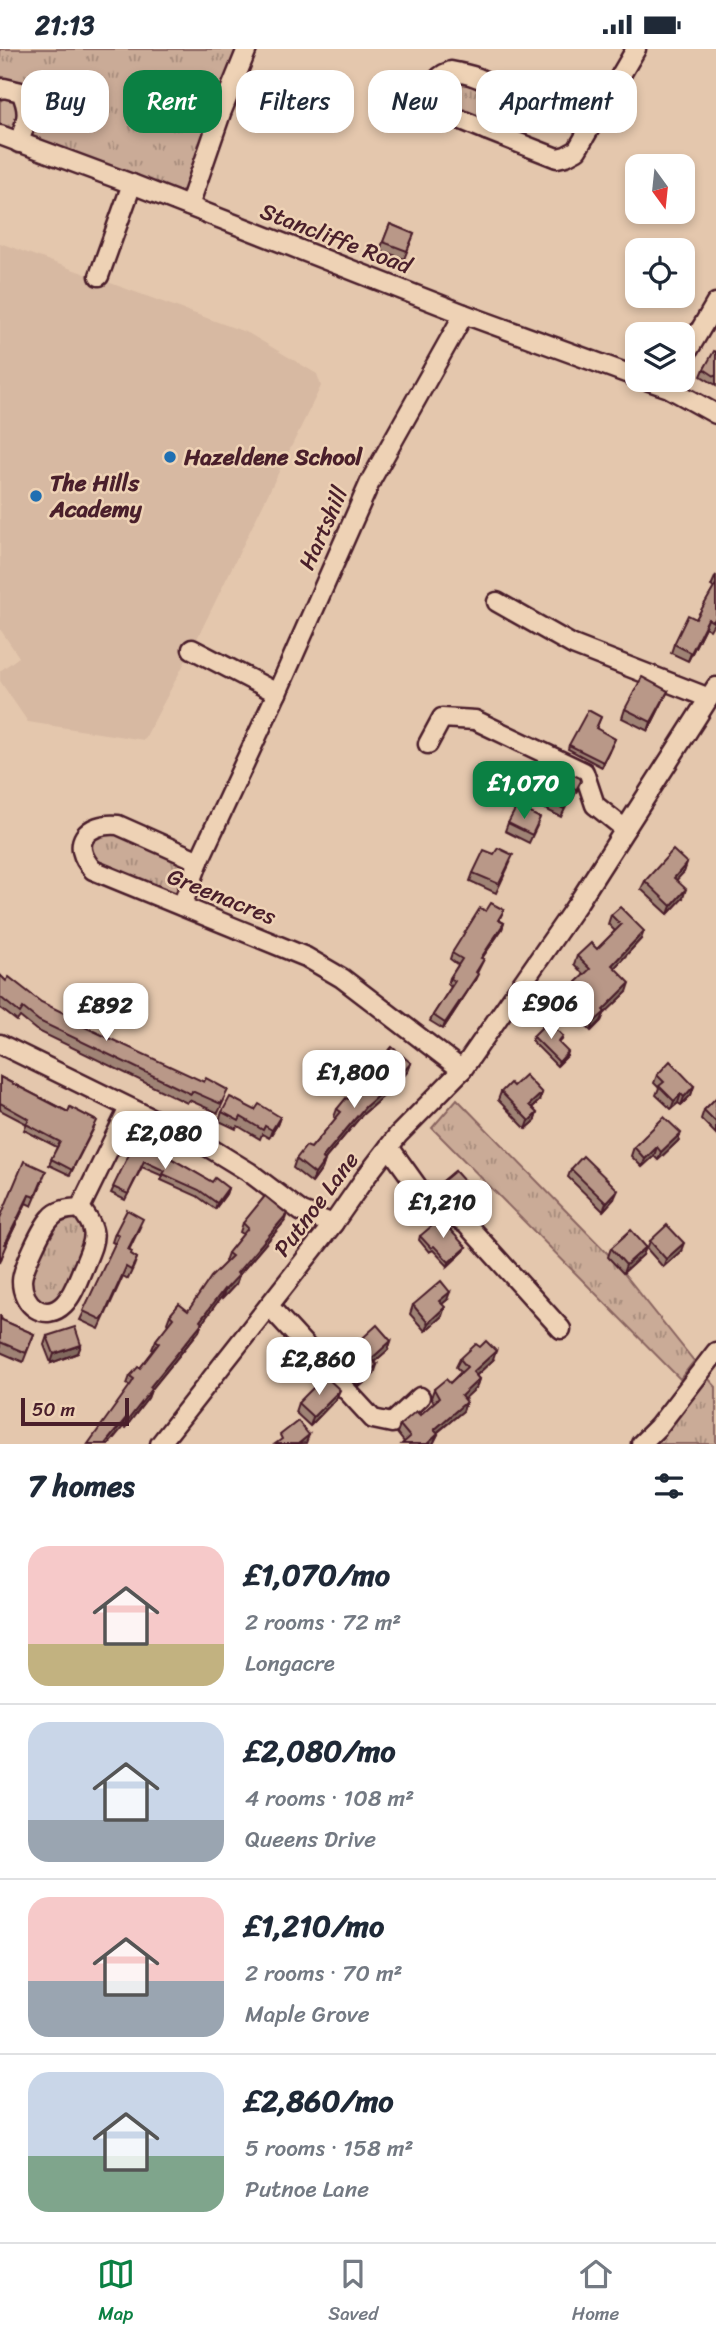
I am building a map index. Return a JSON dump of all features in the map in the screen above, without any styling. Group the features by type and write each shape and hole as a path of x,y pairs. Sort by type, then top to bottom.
{"street":[{"path":"189,206 221,113 247,49"},
{"path":"624,70 636,49"},
{"path":"0,89 20,92 28,108 27,122 19,143"},
{"path":"494,133 557,158 577,150 587,133"},
{"name":"Stancliffe Road","path":"0,135 464,314 625,373"},
{"path":"99,276 132,184"},
{"path":"695,339 716,303"},
{"name":"Hartshill","path":"182,906 199,861 371,480 464,314"},
{"path":"683,392 716,414"},
{"path":"497,602 573,645 713,693"},
{"path":"191,649 277,693"},
{"name":"Putnoe Lane","path":"160,1444 333,1224 389,1147 462,1070 578,903 713,693"},
{"path":"428,744 442,718 475,720 584,772 595,805 625,829"},
{"name":"Greenacres","path":"199,861 118,825 93,827 83,837 82,852 93,870 306,957 342,978 462,1070"},
{"path":"0,1044 201,1142 249,1172 302,1212 333,1224"},
{"path":"80,1208 129,1108"},
{"path":"389,1147 422,1193 442,1210 466,1224 561,1329"},
{"path":"80,1208 91,1221 95,1231 93,1245 71,1296 56,1311 42,1313 31,1307 27,1301 22,1279 50,1218 61,1210 80,1208"},
{"path":"269,1306 373,1419 392,1423 420,1397"},
{"path":"641,1444 716,1352"}],"shaded area":[{"path":"0,243 248,333 317,374 321,386 194,645 144,740 28,722 0,681 0,671 19,657 0,629"}],"green space":[{"path":"0,49 238,49 222,94 222,70 123,70 123,133 208,133 189,188 170,194 2,130 0,102 9,80 0,76"},
{"path":"462,76 476,82 476,116 462,110"},
{"path":"110,831 188,865 174,897 98,866 91,859 90,839"},
{"path":"457,1099 610,1256 694,1361 680,1379 432,1128"},
{"path":"66,1216 81,1218 88,1234 63,1291 55,1301 44,1303 31,1297 29,1278 54,1224"},
{"path":"707,1377 716,1387 716,1444 652,1444"}],"building":[{"path":"390,224 414,234 407,251 383,242"},
{"path":"714,351 716,352 716,377 704,369"},
{"path":"716,584 716,617 713,622 708,619 691,653 674,644 688,615 696,619"},
{"path":"642,677 668,691 651,722 625,709"},
{"path":"588,710 601,717 596,728 615,739 603,762 569,745"},
{"path":"557,767 581,781 576,790 574,788 564,809 542,798"},
{"path":"517,806 540,818 532,835 508,823"},
{"path":"498,848 513,855 499,884 473,873 484,850 494,854"},
{"path":"673,850 687,863 674,878 686,889 671,906 645,881"},
{"path":"491,903 504,910 498,920 504,923 481,958 484,959 476,972 478,974 445,1023 433,1015 455,981 450,978 462,959 452,953 480,908 486,911"},
{"path":"620,907 644,931 612,965 630,983 594,1022 572,999 581,991 574,984 590,969 577,956 591,943 597,949 621,925 611,915"},
{"path":"0,975 6,981 9,977 41,1002 76,1019 74,1022 204,1082 206,1078 228,1090 221,1104 192,1091 191,1094 39,1021 23,1008 20,1013 0,997"},
{"path":"548,1021 563,1036 558,1042 568,1052 559,1062 533,1036"},
{"path":"392,1047 411,1063 365,1107 322,1158 325,1160 315,1174 296,1159 306,1146 311,1148 341,1112 337,1109 346,1098 354,1092 356,1094 388,1066 381,1060"},
{"path":"670,1061 694,1086 684,1097 681,1094 674,1101 659,1086 664,1082 657,1075"},
{"path":"525,1075 542,1093 529,1105 537,1113 529,1121 501,1092 510,1083 513,1086"},
{"path":"0,1077 68,1112 70,1107 97,1121 72,1170 51,1159 60,1142 26,1124 29,1119 0,1103"},
{"path":"230,1097 255,1110 259,1104 280,1117 272,1130 265,1126 263,1130 241,1117 239,1121 222,1112"},
{"path":"716,1098 716,1122 704,1110"},
{"path":"664,1117 681,1133 661,1152 657,1147 645,1159 634,1147"},
{"path":"137,1138 162,1150 160,1152 212,1182 215,1178 228,1188 217,1203 199,1190 163,1174 165,1171 144,1161 128,1194 113,1187"},
{"path":"583,1156 618,1190 606,1203 571,1169"},
{"path":"24,1161 46,1171 35,1197 29,1195 5,1244 7,1245 0,1261 0,1218"},
{"path":"455,1171 475,1193 465,1202 455,1190 449,1196 437,1186"},
{"path":"265,1196 287,1214 237,1273 239,1275 224,1289 200,1321 202,1323 150,1387 152,1389 128,1420 126,1418 105,1444 88,1444 131,1384 134,1379 130,1376 140,1368 159,1343 156,1340 173,1318 170,1315 179,1304 188,1311 211,1277 232,1256 228,1253 248,1228 243,1223"},
{"path":"127,1210 143,1219 128,1249 137,1258 131,1270 126,1267 102,1320 83,1311 119,1235 115,1233"},
{"path":"440,1219 466,1247 449,1262 420,1236"},
{"path":"667,1225 684,1243 666,1259 650,1241"},
{"path":"631,1230 646,1247 626,1265 611,1248"},
{"path":"441,1281 450,1292 439,1301 445,1307 428,1323 413,1305"},
{"path":"0,1315 2,1320 34,1334 26,1353 0,1342"},
{"path":"377,1325 391,1341 371,1359 377,1365 362,1378 344,1359"},
{"path":"75,1327 81,1345 54,1354 47,1336"},
{"path":"486,1341 496,1351 473,1372 479,1379 461,1396 466,1402 434,1430 438,1434 427,1444 402,1444 410,1437 400,1425 416,1411 420,1415 439,1398 434,1389 446,1379 450,1383 467,1367 460,1359 476,1344 480,1347"},
{"path":"325,1376 340,1390 313,1417 298,1403"},
{"path":"298,1421 309,1435 298,1444 275,1444 282,1439 280,1435"}],"place":[{"name":"Hazeldene School","path":"170,457"},
{"name":"The Hills Academy","path":"36,496"}]}
